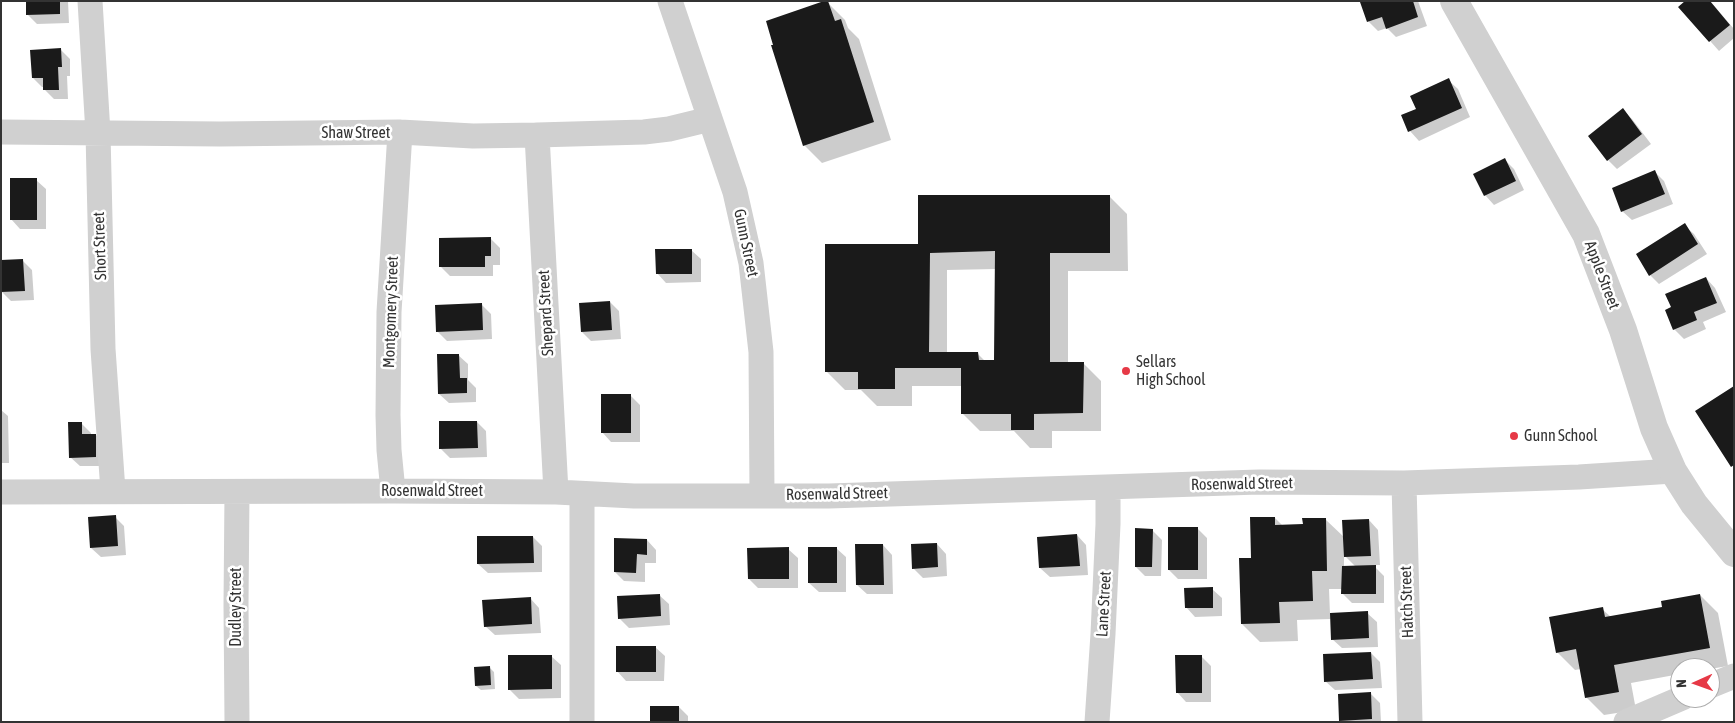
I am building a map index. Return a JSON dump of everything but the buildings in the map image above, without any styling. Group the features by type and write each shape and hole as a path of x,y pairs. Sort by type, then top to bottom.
{"street":[{"name":"Short Street","path":"90,1 98,133 104,349 113,491"},
{"name":"Gunn Street","path":"670,1 735,192 751,263 761,352 762,495"},
{"name":"Apple Street","path":"1454,1 1586,234 1623,330 1654,428 1673,471 1694,504 1734,553"},
{"name":"Shaw Street","path":"1,132 400,132 473,136 537,135 644,132 669,129 710,119"},
{"name":"Montgomery Street","path":"393,491 388,424 389,312 400,132"},
{"name":"Shepard Street","path":"537,135 556,492"},
{"name":"Rosenwald Street","path":"1,492 393,491 556,492 634,496 828,496 1259,482 1404,483 1579,477 1673,471"},
{"name":"Hatch Street","path":"1404,483 1410,722"},
{"name":"Lane Street","path":"1097,722 1103,634 1108,487"},
{"name":"Dudley Street","path":"237,722 236,605 238,492"},
{"path":"582,494 582,722"},
{"path":"1720,682 1734,676"},
{"path":"1626,722 1670,703"}],"place":[{"name":"Sellars High School","path":"1126,371"},
{"name":"Gunn School","path":"1514,436"}]}
